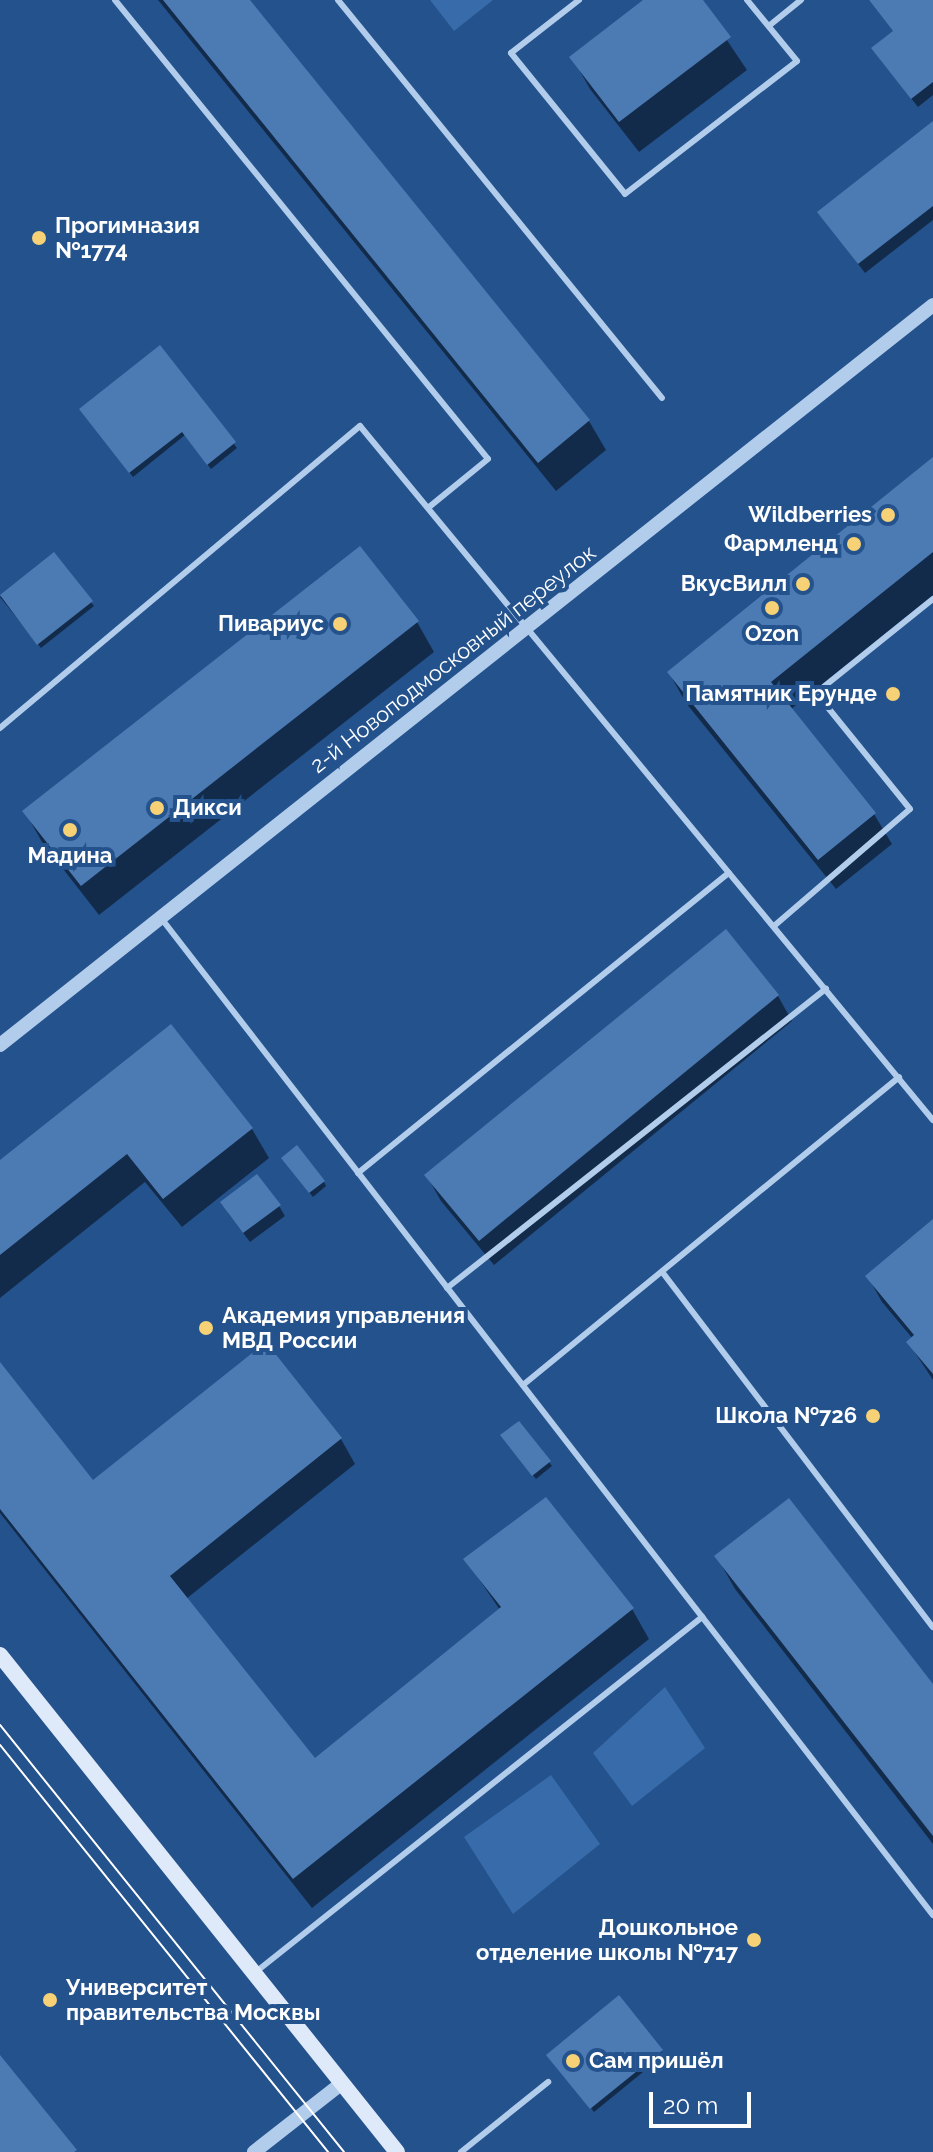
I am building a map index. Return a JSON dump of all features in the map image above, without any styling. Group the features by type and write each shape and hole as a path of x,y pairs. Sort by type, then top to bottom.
{"main road":[{"path":"0,1655 397,2152"}],"street":[{"name":"2-й Новоподмосковный переулок","path":"0,1045 933,305"},
{"path":"254,2152 342,2083"}],"lane":[{"path":"115,0 488,459 428,508"},
{"path":"338,0 662,398"},
{"path":"579,0 511,53 625,194 797,61 747,0"},
{"path":"770,25 801,0"},
{"path":"0,728 360,426 933,1120"},
{"path":"774,926 910,809 816,693 933,599"},
{"path":"358,1173 729,873"},
{"path":"160,918 933,1915"},
{"path":"447,1288 826,989"},
{"path":"523,1385 899,1077"},
{"path":"663,1273 933,1627"},
{"path":"254,1974 702,1617"},
{"path":"461,2152 548,2082"}],"shaded area":[{"path":"430,0 493,0 454,31"},
{"path":"665,1687 705,1748 632,1806 593,1753"},
{"path":"551,1775 600,1844 513,1914 464,1837"}],"building":[{"path":"163,0 250,0 590,420 538,463"},
{"path":"643,0 703,0 731,37 619,122 569,57"},
{"path":"869,0 933,0 933,82 911,99 871,48 893,31"},
{"path":"933,121 933,206 858,264 817,212"},
{"path":"160,345 236,442 207,465 182,432 129,473 79,409"},
{"path":"933,457 933,552 771,682 876,813 818,860 667,672"},
{"path":"360,546 419,621 81,886 22,811"},
{"path":"54,552 93,601 37,645 0,595"},
{"path":"726,929 779,995 479,1241 424,1175"},
{"path":"171,1024 253,1128 163,1199 127,1154 0,1255 0,1160"},
{"path":"297,1145 325,1181 309,1193 281,1158"},
{"path":"257,1174 281,1205 243,1233 220,1202"},
{"path":"933,1219 933,1374 906,1342 914,1335 865,1276"},
{"path":"266,1342 342,1438 170,1576 315,1758 501,1607 463,1559 546,1497 634,1608 293,1879 0,1509 0,1362 93,1480"},
{"path":"519,1421 551,1461 532,1476 500,1435"},
{"path":"789,1498 933,1684 933,1836 714,1556"},
{"path":"619,1995 663,2050 590,2109 546,2055"},
{"path":"0,2055 77,2150 0,2152"}],"tram line":[{"path":"0,1725 344,2152"},
{"path":"0,1745 328,2152"}],"place":[{"name":"Прогимназия №1774","path":"39,238"},
{"name":"Wildberries","path":"888,515"},
{"name":"Фармленд","path":"854,544"},
{"name":"ВкусВилл","path":"803,584"},
{"name":"Ozon","path":"772,608"},
{"name":"Пивариус","path":"340,624"},
{"name":"Памятник Ерунде","path":"893,694"},
{"name":"Дикси","path":"157,808"},
{"name":"Мадина","path":"70,830"},
{"name":"Академия управления МВД России","path":"206,1328"},
{"name":"Школа №726","path":"873,1416"},
{"name":"Дошкольное отделение школы №717","path":"754,1940"},
{"name":"Университет правительства Москвы","path":"50,2000"},
{"name":"Сам пришёл","path":"573,2061"}]}
